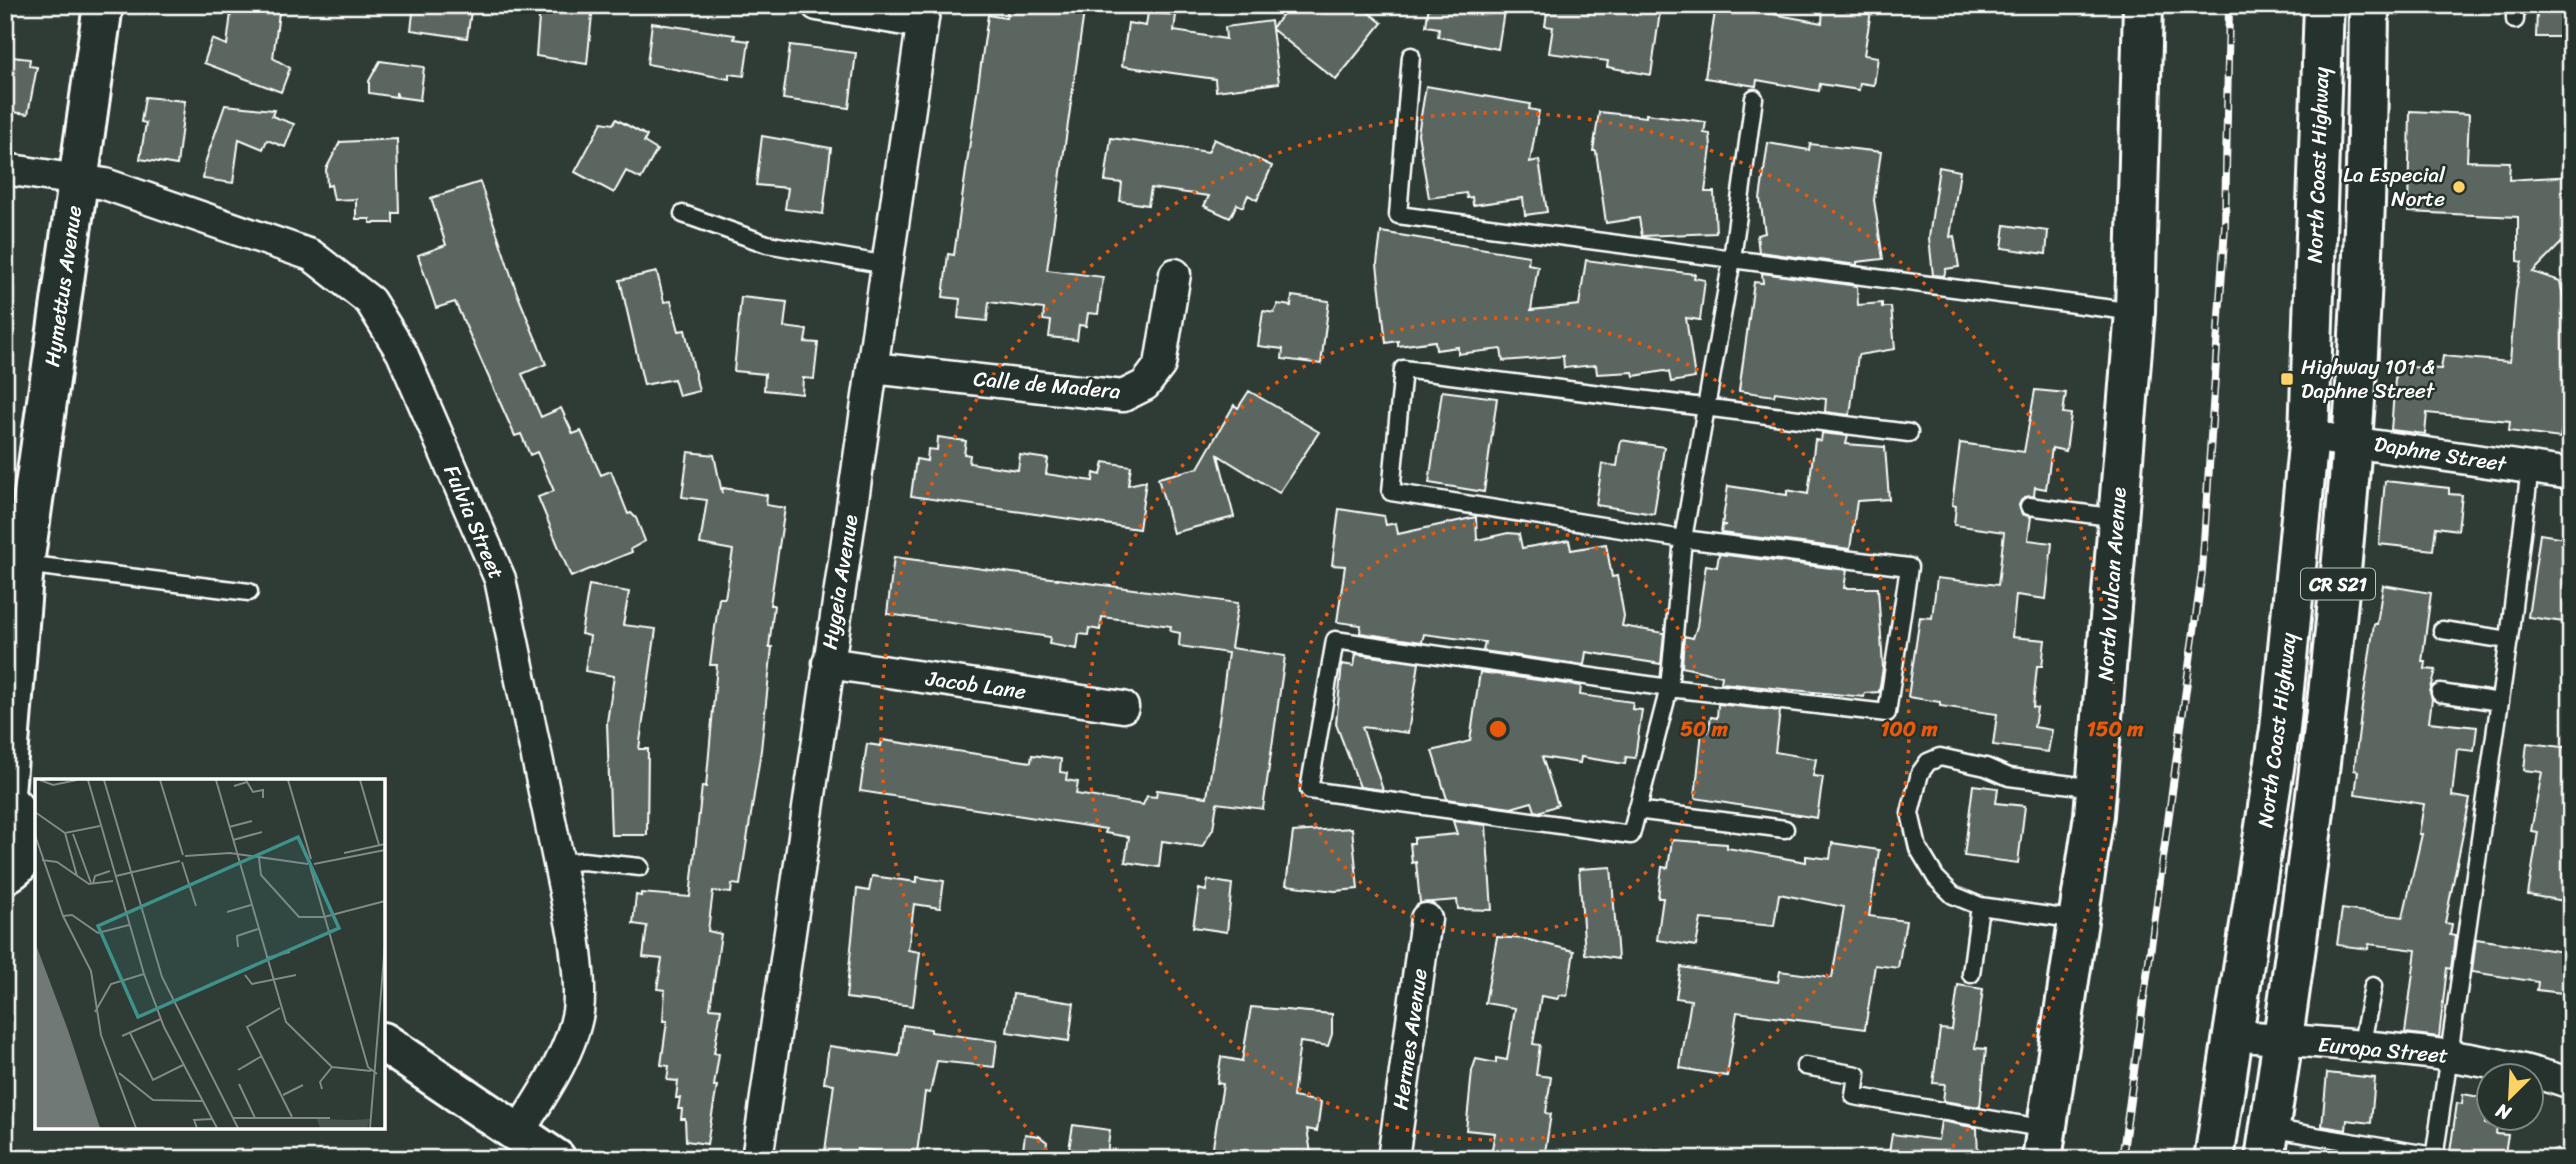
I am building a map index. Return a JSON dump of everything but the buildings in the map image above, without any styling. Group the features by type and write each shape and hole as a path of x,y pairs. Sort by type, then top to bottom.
{"main road":[{"name":"Hymettus Avenue","path":"5,793 24,565 103,5"},
{"name":"North Vulcan Avenue","path":"2045,1144 2096,788 2135,312 2143,5"},
{"name":"North Coast Highway","path":"2214,1159 2280,729 2309,436 2324,5"},
{"name":"CR S21","path":"2267,1144 2324,735 2352,442 2368,139 2369,5"},
{"name":"Hymettus Avenue","path":"5,648 24,565"},
{"path":"18,873 26,850 23,820"},
{"path":"385,1043 556,1159"}],"street":[{"path":"817,5 924,14"},
{"name":"Hygeia Avenue","path":"757,1159 924,14"},
{"name":"Fulvia Street","path":"5,169 105,184 311,255 370,301 402,353 500,579 576,949 578,1013 563,1053 518,1133"},
{"name":"Calle de Madera","path":"873,368 1124,396 1144,384 1160,365 1175,274"},
{"name":"Daphne Street","path":"2309,436 2571,474"},
{"name":"Jacob Lane","path":"828,663 1123,706"},
{"name":"Hermes Avenue","path":"1393,1159 1426,919"},
{"name":"Europa Street","path":"2234,1035 2448,1055 2527,1068 2571,1084"}],"lane":[{"path":"1411,56 1398,215 2135,312"},
{"path":"1754,98 1732,259 1706,408 1683,539 1669,688 1631,835 1308,790 1335,640 1669,688 1887,713 1909,567 1683,539 1391,492 1403,369 1706,408 1909,433"},
{"path":"683,214 767,244 887,265"},
{"path":"2267,1144 2434,1158 2500,702 2530,468"},
{"path":"2029,506 2117,518"},
{"path":"24,565 249,592"},
{"path":"2442,630 2508,640"},
{"path":"2440,693 2500,702"},
{"path":"2078,920 1980,906 1953,895 1936,878 1918,848 1910,813 1920,773 1928,762 1940,757 1986,767 2009,777 2096,788"},
{"path":"1636,810 1785,829"},
{"path":"558,863 583,861 640,867"},
{"path":"1971,974 1980,906"},
{"path":"2361,1048 2373,986"},
{"path":"1805,1066 1857,1074 1854,1096 2045,1144"}],"shaded area":[{"path":"2302,1142 2328,1143 2408,1159 2299,1159"}],"railway":[{"path":"2122,1159 2202,572 2225,226 2229,5"}],"place":[{"name":"La Especial Norte","path":"2459,187"},
{"name":"Highway 101 & Daphne Street","path":"2287,379"}]}
